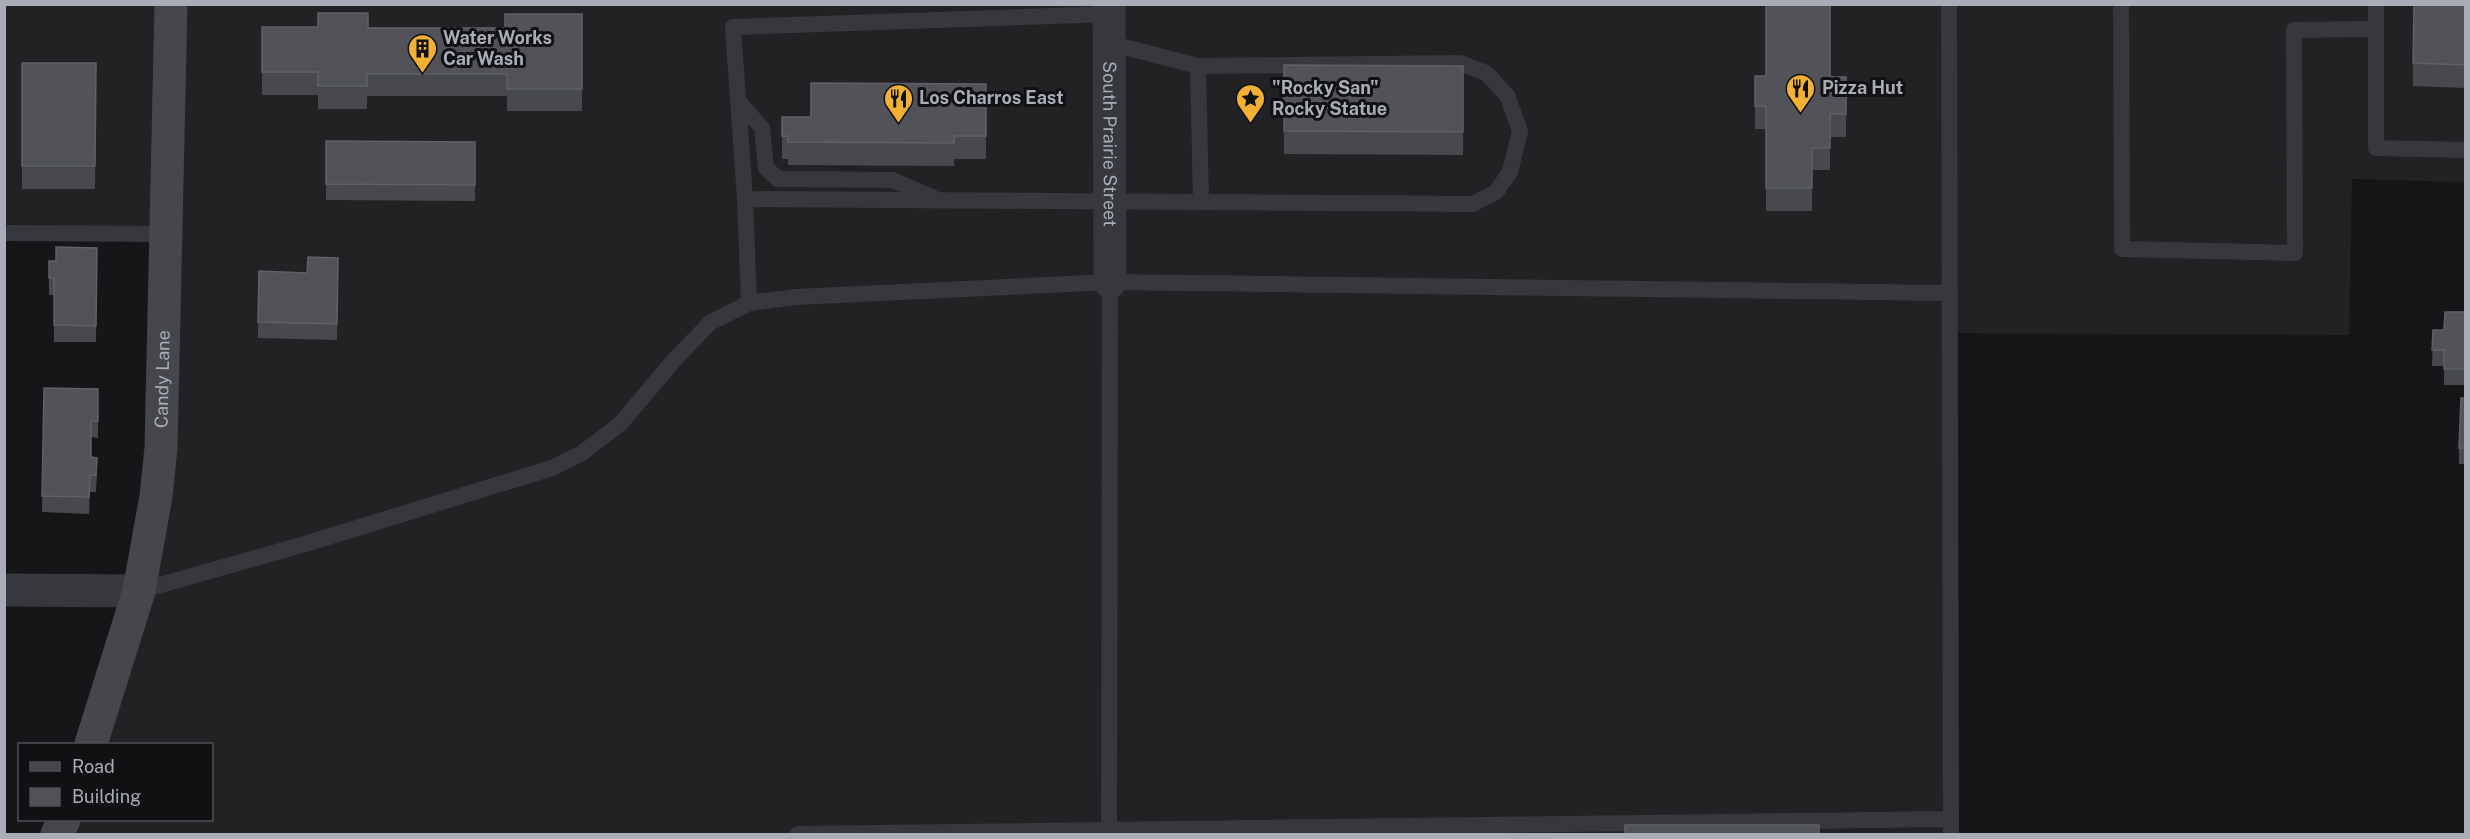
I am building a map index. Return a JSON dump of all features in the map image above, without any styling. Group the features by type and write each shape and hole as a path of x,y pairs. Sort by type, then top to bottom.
{"main road":[{"name":"Candy Lane","path":"92,743 139,591 156,496 161,448 171,4"}],"street":[{"name":"South Prairie Street","path":"1109,20 1110,282"},
{"path":"4,590 139,591"}],"lane":[{"path":"798,834 1951,827 1949,4"},
{"path":"2121,4 2122,249 2295,253 2294,30 2376,29"},
{"path":"2376,4 2376,148 2466,150"},
{"path":"746,199 1473,204 1496,192 1510,172 1520,131 1508,95 1486,73 1461,63 1198,66 1109,20 733,27 746,199 749,303"},
{"path":"1198,66 1201,202"},
{"path":"739,102 762,128 766,168 778,179 893,180 941,201"},
{"path":"4,232 166,234"},
{"path":"139,591 315,541 552,468 582,453 620,424 676,358 711,322 749,303 796,297 1110,282 1950,293"},
{"path":"1109,831 1110,282"}],"shaded area":[{"path":"5,5 2465,5 2465,182 2352,179 2349,335 1951,333 1954,834 57,834 64,821 213,821 213,743 91,743 139,591 166,234 5,233"}],"building":[{"name":"Pizza Hut","path":"1766,4 1830,4 1830,77 1846,77 1846,114 1830,114 1830,148 1812,148 1812,188 1766,188 1766,106 1755,106 1755,76 1766,76"},
{"path":"2414,4 2466,4 2466,65 2413,63"},
{"path":"318,13 368,13 368,28 505,28 505,14 582,14 582,89 507,89 507,74 367,74 367,86 318,86 318,72 262,72 262,27 318,27"},
{"path":"22,63 96,63 95,166 22,166"},
{"path":"1284,65 1463,66 1463,132 1284,131"},
{"path":"811,83 986,84 986,136 954,136 954,143 788,142 788,136 782,136 782,117 811,117"},
{"path":"326,141 475,142 475,185 326,184"},
{"path":"56,247 97,248 96,326 54,325 54,278 49,278 49,261 56,261"},
{"path":"308,257 338,258 337,324 258,322 259,271 307,273"},
{"path":"2445,312 2466,312 2466,369 2444,369 2444,350 2432,350 2433,330 2444,330"},
{"path":"44,388 98,389 98,421 91,421 91,457 97,458 96,475 90,475 89,497 42,496"},
{"path":"2461,398 2466,398 2466,448 2459,448"},
{"path":"1625,825 1819,825 1819,834 1625,834"}],"place":[{"name":"Water Works Car Wash","path":"422,74"},
{"name":"Pizza Hut","path":"1801,114"},
{"name":"Los Charros East","path":"898,124"},
{"name":"\"Rocky San\" Rocky Statue","path":"1251,124"}]}
